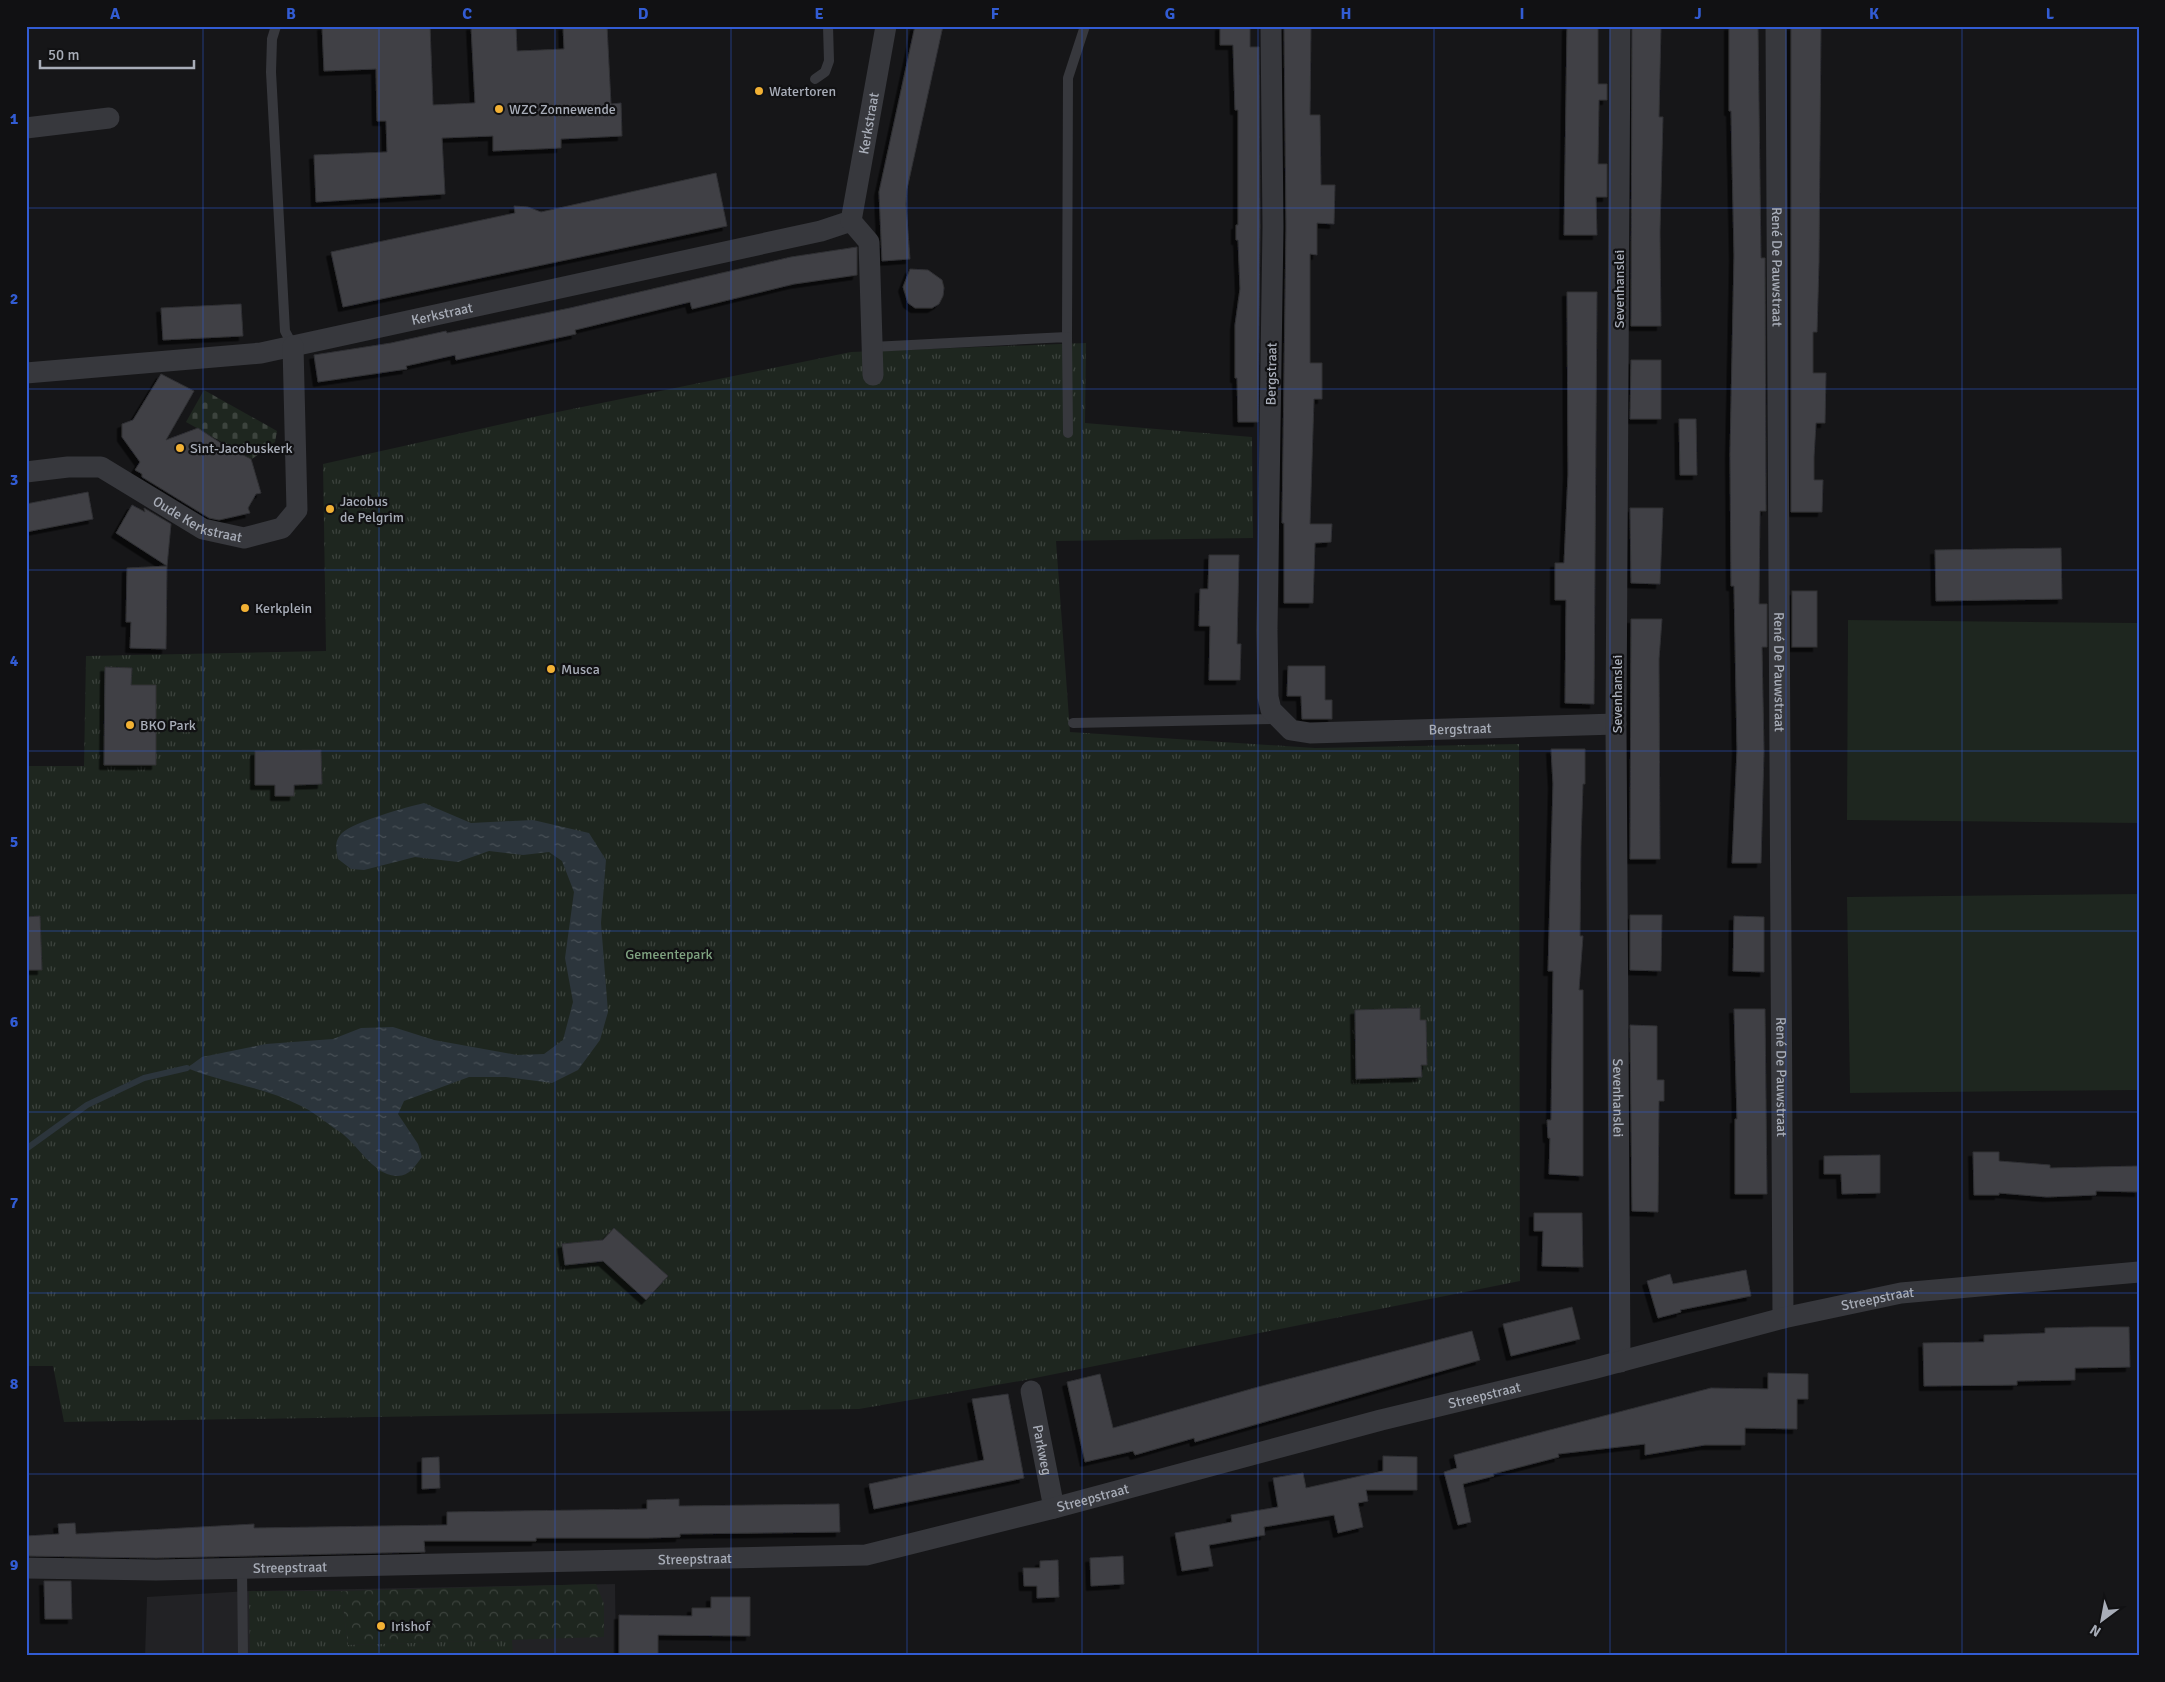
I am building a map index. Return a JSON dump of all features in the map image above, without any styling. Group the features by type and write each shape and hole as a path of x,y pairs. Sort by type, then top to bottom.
{"street":[{"name":"Kerkstraat","path":"26,373 261,353 822,231 852,221 886,26"},
{"name":"Bergstraat","path":"1271,26 1273,227 1267,630 1268,697 1271,710 1291,730 1310,733 1616,724"},
{"name":"Sevenhanslei","path":"1620,26 1616,724 1618,1327 1620,1362"},
{"name":"René De Pauwstraat","path":"1776,26 1783,1318"},
{"path":"26,128 109,118"},
{"path":"852,221 869,242 872,375"},
{"name":"Oude Kerkstraat","path":"26,472 68,467 101,468 203,529 244,538 282,528 296,510 293,346"},
{"name":"Streepstraat","path":"26,1568 156,1570 866,1555 1054,1508 1381,1420 1620,1362 1783,1318 1901,1293 2139,1272"},
{"name":"Parkweg","path":"1031,1391 1054,1508"}],"lane":[{"path":"276,26 272,39 271,72 284,330 293,346"},
{"path":"815,79 825,72 829,61 828,26"},
{"path":"1068,433 1068,78 1084,26"},
{"path":"872,346 1067,337"},
{"path":"1073,722 1278,719"},
{"path":"242,1568 243,1656"}],"shaded area":[{"name":"Irishof","path":"615,1584 616,1656 145,1656 147,1597 249,1591"}],"green space":[{"name":"Gemeentepark","path":"1086,343 1085,423 1252,437 1253,538 1056,541 1070,732 1315,748 1519,744 1520,1281 1020,1381 859,1409 64,1422 53,1366 26,1366 26,766 84,766 86,656 326,651 323,464 538,416 851,352"},
{"path":"204,390 277,431 275,442 252,459 186,422"},
{"path":"1848,620 2139,623 2139,823 1847,820"},
{"path":"2139,894 2139,1090 1850,1093 1847,897"},
{"path":"596,1584 604,1604 604,1637 348,1645 341,1591"},
{"path":"249,1591 341,1591 348,1645 512,1640 513,1656 250,1656"}],"water":[{"path":"424,803 471,823 533,820 589,833 606,860 601,923 608,1012 600,1040 578,1070 552,1083 506,1077 469,1077 404,1101 398,1114 418,1144 422,1157 408,1173 396,1176 379,1170 344,1135 304,1107 258,1089 215,1078 187,1068 202,1057 266,1044 333,1039 361,1028 393,1027 434,1040 517,1055 544,1054 563,1040 573,1002 565,958 574,892 562,861 549,852 523,855 489,851 458,862 415,857 364,870 351,869 338,859 336,848 339,836 348,829 381,815"}],"building":[{"name":"WZC Zonnewende","path":"322,26 430,26 433,105 475,103 471,26 516,26 517,51 564,49 563,26 607,26 611,104 621,103 622,136 561,139 561,148 493,151 493,136 442,138 445,194 316,202 314,155 387,152 386,121 377,121 376,69 324,71"},
{"path":"915,26 943,26 907,189 906,204 910,259 882,261 879,192"},
{"path":"1220,26 1250,26 1250,47 1259,47 1258,422 1238,422 1237,378 1235,378 1235,325 1240,289 1238,240 1236,240 1236,225 1238,225 1238,110 1235,110 1233,45 1220,45"},
{"path":"1284,26 1311,26 1310,115 1320,115 1321,185 1335,185 1334,224 1317,223 1317,255 1310,254 1310,363 1322,363 1322,399 1314,399 1310,524 1332,524 1331,542 1315,543 1313,603 1284,603 1284,523 1282,523 1286,227"},
{"path":"1567,26 1598,26 1598,84 1607,84 1607,100 1599,100 1598,164 1607,164 1607,197 1596,197 1597,235 1564,235"},
{"path":"1632,26 1661,26 1659,117 1663,117 1660,231 1661,326 1631,326"},
{"path":"1729,26 1758,26 1761,258 1765,258 1766,511 1760,511 1759,604 1767,604 1767,647 1762,647 1764,751 1761,863 1732,863 1737,750 1734,586 1731,586 1730,454 1734,256 1731,111 1729,111"},
{"path":"1791,26 1821,26 1819,262 1817,332 1813,332 1813,373 1826,373 1825,423 1816,423 1814,457 1814,480 1823,480 1822,512 1791,512"},
{"path":"716,173 727,226 343,307 331,252 515,213 514,206 528,207 541,212"},
{"path":"857,247 857,275 794,284 692,309 690,302 575,330 576,334 456,360 455,355 406,366 407,369 318,382 314,355 391,343 446,331 447,333 570,308 791,257"},
{"path":"910,269 928,270 942,280 943,296 939,304 932,308 915,308 908,303 903,287"},
{"path":"1567,292 1597,292 1594,704 1565,703 1566,600 1555,600 1555,563 1564,563 1568,474"},
{"path":"241,304 243,336 163,340 161,308"},
{"path":"1631,360 1661,360 1661,419 1630,419"},
{"name":"Sint-Jacobuskerk","path":"161,374 194,391 166,440 198,428 225,446 251,459 261,493 256,494 248,508 250,513 219,520 209,518 142,477 142,474 135,470 140,462 122,437 122,424 133,420"},
{"path":"1679,419 1696,419 1697,475 1680,475"},
{"path":"88,492 93,519 26,532 26,504"},
{"path":"132,505 145,512 144,508 171,524 167,566 116,533"},
{"path":"1630,508 1663,508 1660,584 1631,583"},
{"path":"2061,548 2062,599 1936,601 1935,550"},
{"path":"1209,555 1239,555 1237,644 1241,644 1240,680 1209,680 1210,626 1199,626 1200,589 1208,589"},
{"path":"167,566 166,649 130,648 131,622 126,622 127,568"},
{"path":"1792,591 1817,591 1817,647 1792,647"},
{"path":"1631,619 1662,619 1659,659 1660,859 1630,859"},
{"path":"1288,666 1325,666 1325,700 1332,700 1332,719 1302,719 1301,696 1287,696"},
{"name":"BKO Park","path":"105,667 132,668 131,685 156,685 156,765 104,765"},
{"path":"1551,749 1585,749 1580,936 1583,936 1579,990 1583,990 1583,1176 1549,1174 1550,1138 1548,1138 1547,1120 1551,1120 1553,971 1548,971 1553,784"},
{"path":"321,750 322,784 294,785 294,796 275,796 275,785 255,785 255,751"},
{"path":"1630,915 1662,915 1661,971 1630,970"},
{"path":"40,916 42,970 26,970 26,917"},
{"path":"1734,916 1764,917 1764,972 1733,971"},
{"path":"1420,1008 1420,1020 1426,1020 1427,1065 1421,1065 1422,1077 1356,1079 1355,1010"},
{"path":"1734,1009 1765,1009 1767,1194 1735,1194 1735,1119 1737,1119"},
{"path":"1630,1025 1657,1026 1657,1080 1664,1080 1664,1101 1659,1101 1658,1212 1632,1211"},
{"path":"1973,1152 1999,1152 1999,1161 2050,1165 2050,1168 2139,1166 2139,1192 2096,1191 2096,1195 2047,1197 1999,1193 1999,1195 1974,1195"},
{"path":"1880,1155 1880,1193 1842,1194 1841,1174 1824,1174 1824,1156"},
{"path":"1534,1213 1582,1213 1583,1267 1542,1266 1543,1231 1534,1231"},
{"path":"614,1228 668,1276 646,1300 603,1261 565,1265 562,1244 603,1240"},
{"path":"1746,1270 1751,1296 1680,1310 1681,1312 1658,1318 1647,1281 1670,1274 1673,1284"},
{"path":"1572,1307 1580,1339 1511,1356 1503,1324"},
{"path":"2129,1327 2130,1367 2075,1368 2075,1380 2017,1381 2017,1385 1924,1386 1923,1343 1984,1342 1984,1335 2045,1333 2045,1328"},
{"path":"1472,1331 1480,1360 1195,1442 1194,1438 1135,1455 1133,1451 1085,1462 1067,1382 1100,1374 1113,1428 1258,1387"},
{"path":"1768,1373 1808,1374 1808,1399 1797,1399 1797,1429 1745,1428 1745,1445 1705,1445 1645,1455 1645,1444 1558,1454 1559,1457 1493,1474 1494,1476 1463,1484 1471,1522 1458,1525 1444,1472 1457,1468 1454,1455 1711,1388 1768,1389"},
{"path":"1008,1394 1024,1478 874,1509 869,1484 984,1460 972,1399"},
{"path":"1383,1456 1417,1457 1417,1490 1366,1490 1368,1501 1358,1503 1363,1527 1338,1533 1334,1515 1264,1527 1265,1535 1209,1545 1213,1566 1182,1571 1175,1533 1232,1522 1231,1515 1278,1507 1273,1478 1303,1473 1306,1488 1383,1471"},
{"path":"439,1457 440,1488 422,1489 422,1458"},
{"path":"679,1499 679,1506 839,1504 840,1532 680,1534 680,1537 648,1538 536,1538 536,1541 424,1541 425,1552 156,1558 26,1556 26,1536 59,1534 58,1524 75,1523 76,1534 254,1524 254,1528 447,1525 447,1512 647,1509 647,1500"},
{"path":"1123,1556 1124,1584 1091,1586 1090,1558"},
{"path":"1058,1560 1059,1597 1037,1598 1037,1586 1024,1586 1023,1568 1040,1568 1040,1561"},
{"path":"44,1581 71,1581 72,1619 45,1619"},
{"path":"711,1597 750,1597 750,1636 658,1635 658,1656 619,1656 619,1615 692,1616 692,1608 711,1608"}],"waterway":[{"path":"26,1149 87,1105 144,1078 187,1068"}],"place":[{"name":"Watertoren","path":"759,91"},
{"name":"WZC Zonnewende","path":"499,109"},
{"name":"Sint-Jacobuskerk","path":"180,448"},
{"name":"Jacobus de Pelgrim","path":"330,509"},
{"name":"Kerkplein","path":"245,608"},
{"name":"Musca","path":"551,669"},
{"name":"BKO Park","path":"130,725"},
{"name":"Irishof","path":"381,1626"}]}
